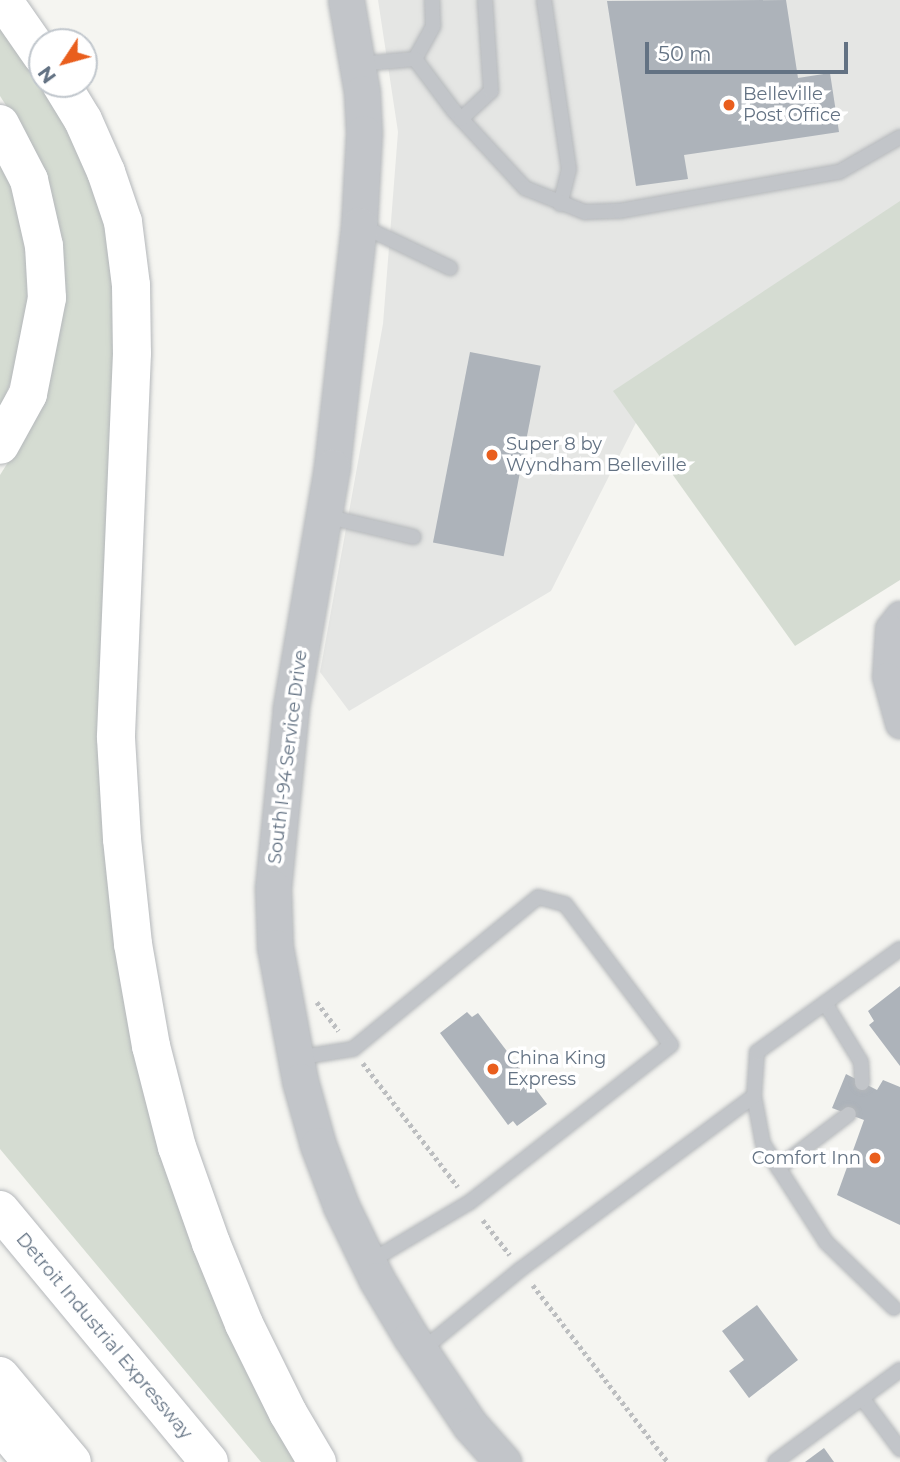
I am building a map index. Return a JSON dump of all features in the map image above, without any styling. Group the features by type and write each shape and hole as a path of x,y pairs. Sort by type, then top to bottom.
{"highway":[{"path":"3,0 28,36"},
{"path":"70,98 83,120 106,172 123,222 131,285 132,353 116,738 122,839 133,944 151,1046 177,1147 211,1243 244,1324 288,1413 317,1462"},
{"path":"0,124 29,180 44,246 47,298 28,394 0,445"},
{"name":"Detroit Industrial Expressway","path":"0,1210 209,1462"},
{"path":"0,1376 72,1462"},
{"path":"0,1424 32,1462"}],"street":[{"name":"South I-94 Service Drive","path":"346,0 359,64 364,133 359,225 351,316 323,515 291,708 273,888 275,947 295,1059 318,1145 341,1206 369,1262 421,1351 470,1424 503,1462"},
{"path":"900,616 890,629 887,677 900,724"}],"lane":[{"path":"415,59 433,26 432,0"},
{"path":"461,119 491,91 485,0"},
{"path":"544,0 569,169 560,204"},
{"path":"359,64 415,59"},
{"path":"415,59 461,119 525,188 585,212 619,211 839,172 900,137"},
{"path":"359,225 450,268"},
{"path":"323,515 414,537"},
{"path":"295,1059 353,1049 538,897 565,904 671,1045 484,1191 369,1262"},
{"path":"894,1308 826,1242 763,1144 754,1096 757,1052 900,949"},
{"path":"825,1003 861,1062 862,1083"},
{"path":"421,1351 521,1269 754,1096"},
{"path":"778,1168 849,1114"},
{"path":"775,1462 900,1370"},
{"path":"862,1398 900,1449"}],"path":[{"path":"313,997 461,1190"},
{"path":"483,1220 511,1256"},
{"path":"534,1287 668,1462"}],"shaded area":[{"path":"378,0 900,0 900,245 649,397 551,591 349,711 320,672 383,324 398,132"},
{"path":"0,25 28,67 28,98 48,98 72,134 103,214 116,276 116,922 301,1462 261,1462 0,1149 0,475 24,437 40,402 13,116 0,96"},
{"path":"0,159 19,209 26,257 28,320 16,368 0,410"},
{"path":"900,201 900,580 795,646 613,391"}],"building":[{"name":"Belleville Post Office","path":"786,0 798,78 830,73 839,132 684,155 688,179 636,186 607,1"},
{"name":"Super 8 by Wyndham Belleville","path":"470,352 541,366 504,556 433,542"},
{"path":"900,986 900,1066 869,1025 874,1021 868,1011"},
{"name":"China King Express","path":"467,1012 472,1017 478,1013 547,1104 517,1126 513,1121 508,1125 440,1033"},
{"name":"Comfort Inn","path":"846,1074 877,1090 883,1080 900,1087 900,1225 837,1195 864,1120 832,1108"},
{"path":"757,1305 798,1360 749,1398 729,1371 744,1360 722,1331"},
{"path":"824,1448 834,1462 805,1462"}],"place":[{"name":"Belleville Post Office","path":"729,105"},
{"name":"Super 8 by Wyndham Belleville","path":"492,455"},
{"name":"China King Express","path":"493,1069"},
{"name":"Comfort Inn","path":"875,1158"}]}
